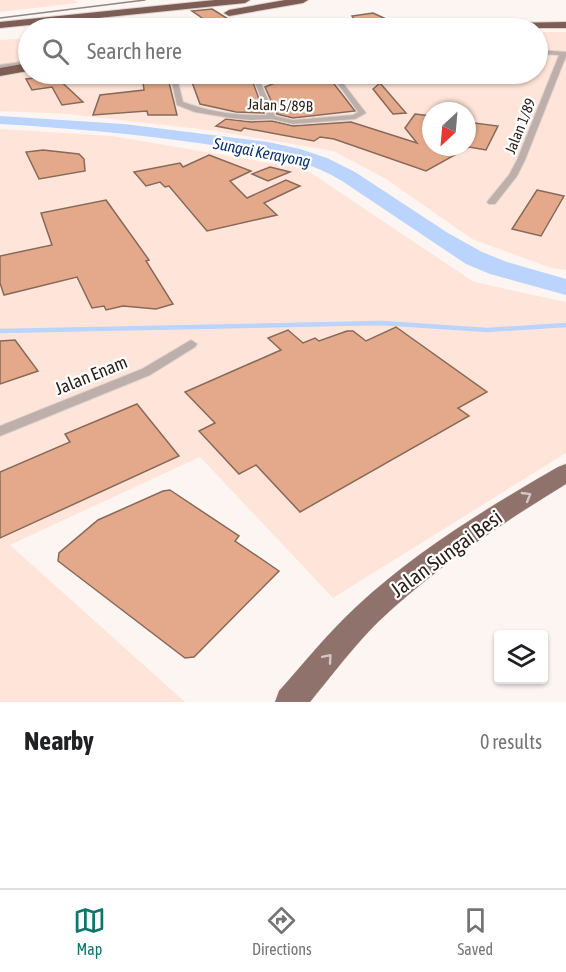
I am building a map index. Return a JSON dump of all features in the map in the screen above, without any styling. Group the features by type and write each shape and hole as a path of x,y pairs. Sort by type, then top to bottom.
{"highway":[{"path":"69,18 245,0"},
{"path":"186,18 270,7 303,0"},
{"path":"0,25 18,23"},
{"path":"548,27 565,27"},
{"path":"548,27 565,27"},
{"path":"548,29 565,27"},
{"path":"0,33 18,32"},
{"path":"0,70 18,67"}],"main road":[{"name":"Jalan Sungai Besi","path":"290,702 377,605 427,562 507,508 566,473"}],"street":[{"path":"548,53 565,54"},
{"name":"Jalan 1/89","path":"492,202 513,176 521,160 565,54"},
{"name":"Jalan 5/89B","path":"175,84 180,103 198,110 251,118 272,117 293,122 355,117 362,113 341,84"},
{"path":"258,84 272,117"},
{"name":"Jalan Enam","path":"0,431 146,372 190,344"}],"shaded area":[{"path":"0,0 74,0 78,3 0,12"},
{"path":"548,32 566,32 566,270 551,268 472,239 386,179 333,151 216,131 68,114 0,111 0,40 18,39 18,84 548,84"},
{"path":"0,129 112,136 305,169 474,282 566,302 566,453 333,598 200,457 10,545 185,702 0,702"}],"water":[{"name":"Sungai Kerayong","path":"0,116 124,124 268,142 300,149 327,158 355,172 448,233 482,252 507,262 566,279 566,295 490,274 466,264 342,181 309,165 275,155 154,137 0,124"}],"building":[{"path":"212,9 227,18 202,18 192,11"},
{"path":"373,13 384,18 353,18 352,16"},
{"path":"29,84 64,84 83,102 62,105 52,87 32,90"},
{"path":"143,84 169,84 177,115 148,115 147,111 93,115 100,95 144,90"},
{"path":"193,84 254,84 264,113 236,112 200,104"},
{"path":"272,84 334,84 355,111 293,118 277,114 265,87"},
{"path":"381,84 406,113 393,114 373,89"},
{"path":"415,114 422,115 422,156 453,156 426,171 334,139 320,137 314,141 244,128 241,131 216,126 226,119 251,122 272,121 293,126 351,122 417,143 405,128"},
{"path":"476,123 498,126 486,150 476,148"},
{"path":"43,150 79,154 84,159 85,171 39,179 26,152"},
{"path":"209,155 251,171 230,181 247,198 286,180 300,186 264,203 277,215 207,231 169,186 165,187 160,182 146,186 134,172 180,163 183,167"},
{"path":"270,167 290,172 268,181 252,174"},
{"path":"537,190 564,196 541,236 512,229"},
{"path":"106,200 149,260 146,261 173,304 156,309 123,306 106,310 104,306 92,308 77,277 4,295 0,283 0,256 52,245 41,213"},
{"path":"396,327 487,392 458,408 469,416 300,512 256,465 239,474 199,431 215,423 185,392 281,350 268,338 288,330 303,343 315,338 319,341 353,331 366,341"},
{"path":"15,340 38,371 0,384 0,341"},
{"path":"137,404 179,456 0,538 0,472 70,442 65,434"},
{"path":"170,490 239,536 235,541 279,571 194,657 185,658 58,561 59,553 98,520"}],"waterway":[{"path":"0,331 382,323 487,330 566,325"}],"tram line":[{"path":"0,18 145,0"}]}
